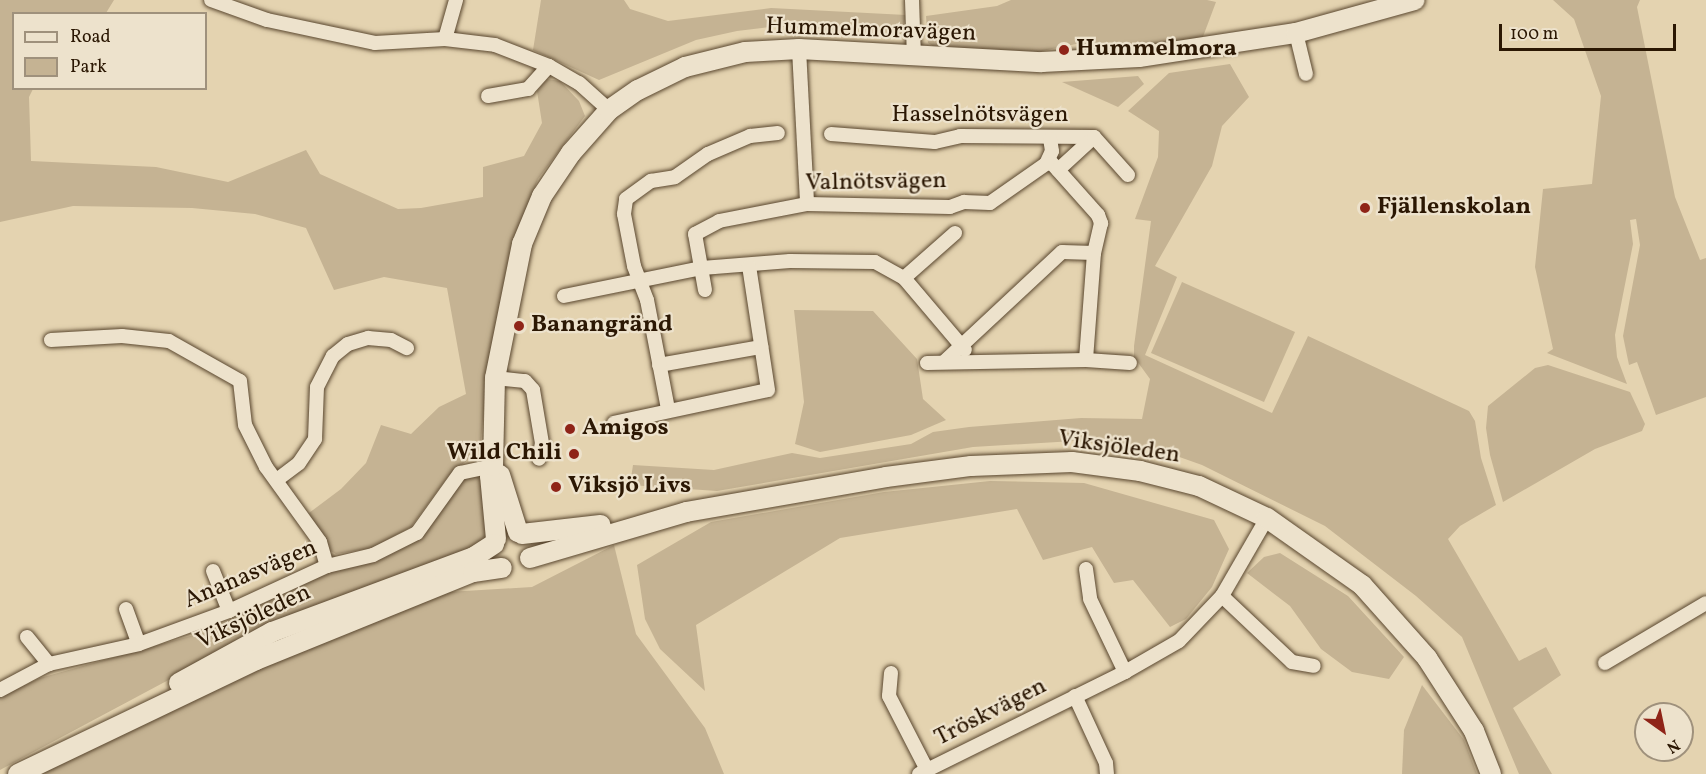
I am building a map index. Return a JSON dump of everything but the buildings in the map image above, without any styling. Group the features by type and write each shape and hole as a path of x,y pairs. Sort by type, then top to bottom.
{"main road":[{"name":"Hummelmoravägen","path":"495,542 490,476 494,466 495,378 516,269 542,196 571,153 609,110 685,67 745,52 799,49 914,57 1042,62 1139,57 1296,33 1415,0"},
{"name":"Viksjöleden","path":"520,533 686,512 907,474 971,466 1072,462 1140,471 1198,486 1267,518 1362,585 1427,658 1474,731 1491,774"},
{"name":"Hummelmoravägen","path":"494,466 520,533"},
{"name":"Viksjöleden","path":"530,558 686,512"},
{"path":"507,532 520,533 531,544 530,558 522,568 502,568 494,558 495,542 507,532"},
{"name":"Viksjöleden","path":"18,774 272,632 474,557 495,542"},
{"name":"Viksjöleden","path":"46,759 256,660 473,572 502,568"}],"street":[{"path":"212,0 267,20 375,42 445,39 495,45 549,66 579,83 609,110"},
{"path":"445,39 456,0"},
{"path":"912,0 914,57"},
{"path":"1296,33 1306,74"},
{"path":"799,49 807,204"},
{"path":"488,96 528,89 549,66"},
{"path":"668,409 648,300 639,280 624,214 626,199 651,180 675,177 708,154 750,136 778,133"},
{"name":"Hasselnötsvägen","path":"831,134 935,142 960,136 1050,139 1094,137"},
{"path":"1054,165 1094,137 1128,175"},
{"path":"1050,139 1054,165 1098,214 1101,223 1094,253 1086,360"},
{"name":"Valnötsvägen","path":"702,268 695,234 719,221 807,204 950,207 964,202 990,203 1054,165"},
{"path":"904,278 955,233"},
{"path":"945,361 960,344 1062,252 1094,253"},
{"path":"564,296 702,268 790,261 875,262 904,278 974,361"},
{"path":"614,423 668,409 768,390 749,266"},
{"path":"702,268 705,290"},
{"path":"51,340 122,336 170,341 194,351 240,381 244,425 266,467 278,479 320,542 327,566"},
{"path":"278,479 299,463 315,439 317,387 333,356 348,344 368,338 391,340 407,348"},
{"path":"659,365 761,347"},
{"path":"927,363 1086,360 1130,363"},
{"path":"495,378 525,381 533,390 542,443 539,459"},
{"name":"Ananasvägen","path":"0,690 49,664 139,644 229,611 327,566 373,555 417,533 460,473 494,466"},
{"name":"Tröskvägen","path":"891,673 889,696 923,772 1125,672 1179,641 1222,596 1267,518"},
{"path":"1086,569 1090,599 1125,672"},
{"path":"213,571 229,611"},
{"path":"1222,596 1292,662 1314,666"},
{"path":"1605,663 1706,603"},
{"path":"126,609 139,644"},
{"path":"27,637 49,664"},
{"name":"Tröskvägen","path":"1075,696 1106,763 1107,774"}],"green space":[{"path":"0,0 114,0 107,12 12,12 12,90 32,90 29,97 31,161 156,167 228,182 306,150 320,174 398,209 421,208 483,197 483,167 524,156 542,123 537,91 547,79 560,81 579,101 585,116 538,179 512,247 484,408 480,450 449,475 411,527 372,548 336,554 327,549 309,513 341,489 366,463 381,425 411,434 439,407 466,394 447,288 384,277 334,290 306,228 255,214 192,208 73,206 0,222"},
{"path":"541,0 624,0 630,9 668,21 771,8 906,15 901,35 777,26 737,31 696,40 599,80 533,50"},
{"path":"1011,0 1207,0 1216,2 1201,42 1149,48 1076,44 1023,55 936,48 928,43 926,16 997,6"},
{"path":"1553,0 1640,0 1637,7 1675,197 1700,260 1706,258 1706,397 1656,415 1637,362 1629,365 1623,336 1640,245 1636,219 1630,220 1633,244 1615,335 1617,357 1627,384 1547,353 1553,349 1535,267 1543,189 1592,184 1601,96 1574,19"},
{"path":"1230,64 1249,97 1222,126 1212,166 1155,266 1177,277 1145,355 1272,413 1308,336 1469,411 1475,421 1481,458 1496,505 1460,526 1448,539 1519,661 1546,647 1561,675 1513,708 1552,774 1519,774 1462,637 1416,596 1325,526 1202,465 1157,449 1074,441 973,447 717,491 630,485 633,465 714,470 792,453 820,458 911,444 933,432 969,427 1081,418 1142,419 1150,379 1134,357 1134,346 1151,221 1135,219 1158,157 1159,131 1128,111 1169,73"},
{"path":"1138,76 1144,84 1118,107 1062,82"},
{"path":"1182,282 1295,332 1264,402 1151,353"},
{"path":"794,310 873,311 917,359 923,399 946,420 911,435 820,452 795,444 804,402"},
{"path":"1548,365 1630,392 1645,424 1642,431 1595,449 1503,502 1490,455 1486,428 1488,406 1535,368"},
{"path":"477,476 486,485 488,540 477,548 275,623 0,770 0,697 40,678 208,631 298,584 419,537 464,479"},
{"path":"990,481 1084,483 1214,520 1229,549 1212,587 1186,619 1170,627 1133,580 1114,583 1092,547 1043,560 1017,509 840,538 696,625 705,691 660,649 645,619 637,565 711,522 884,492"},
{"path":"614,545 636,634 705,728 724,774 39,774 256,666 448,592 532,587"},
{"path":"1280,553 1348,596 1404,657 1389,679 1352,672 1321,649 1290,606 1247,573 1264,557"},
{"path":"1422,685 1464,740 1477,774 1402,774 1404,730"}],"place":[{"name":"Hummelmora","path":"1064,50"},
{"name":"Fjällenskolan","path":"1365,208"},
{"name":"Banangränd","path":"519,326"},
{"name":"Amigos","path":"570,429"},
{"name":"Wild Chili","path":"574,454"},
{"name":"Viksjö Livs","path":"556,487"}]}
